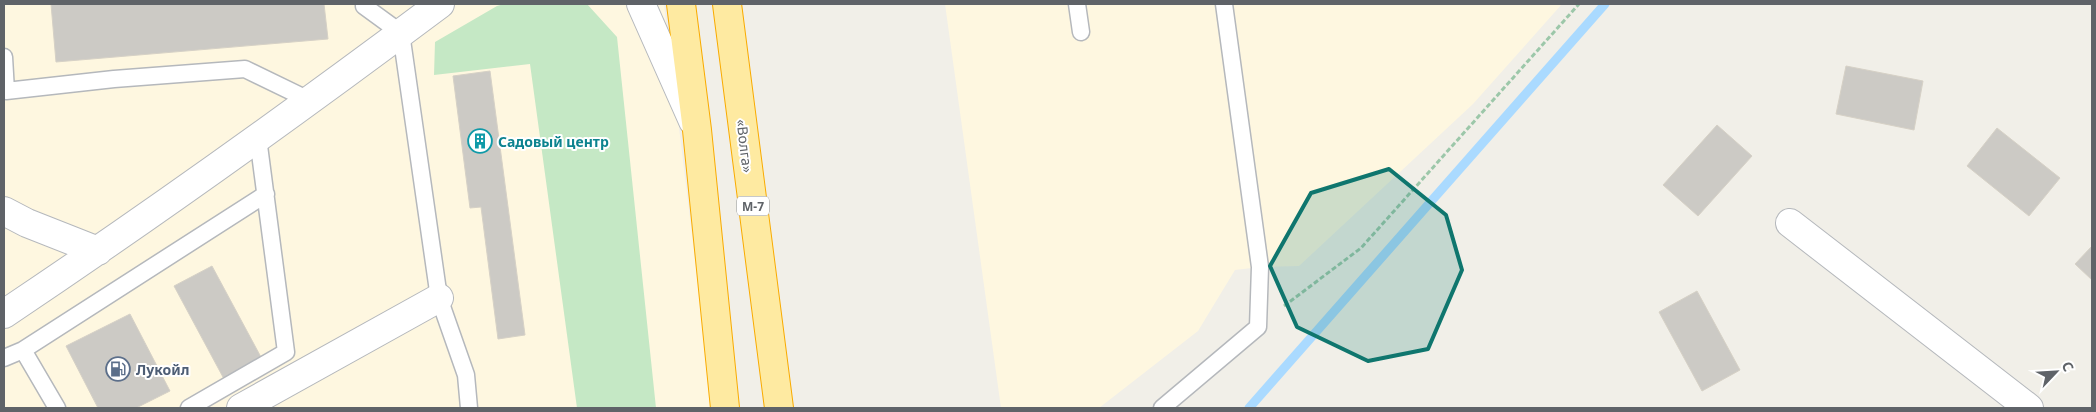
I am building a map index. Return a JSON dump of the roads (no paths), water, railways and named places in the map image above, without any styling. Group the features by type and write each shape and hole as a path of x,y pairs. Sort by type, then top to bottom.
{"highway":[{"path":"681,4 697,130 725,408"},
{"name":"«Волга»","path":"727,4 779,408"}],"street":[{"path":"4,314 98,251 312,101 440,4"},
{"path":"641,4 697,130"},
{"path":"4,211 27,223 98,251"},
{"path":"1790,222 2029,408"},
{"path":"241,408 439,298"}],"lane":[{"path":"364,4 364,6 401,33 439,298 466,374 469,408"},
{"path":"1077,4 1080,32"},
{"path":"1162,408 1258,326 1260,267 1224,4"},
{"path":"4,57 6,91 114,79 244,69 312,101"},
{"path":"189,408 286,352 258,138"},
{"path":"4,358 23,350 266,194"},
{"path":"23,350 57,408"}],"waterway":[{"path":"1249,408 1605,4"}],"place":[{"name":"Садовый центр","path":"480,141"},
{"name":"Лукойл","path":"118,369"}]}
